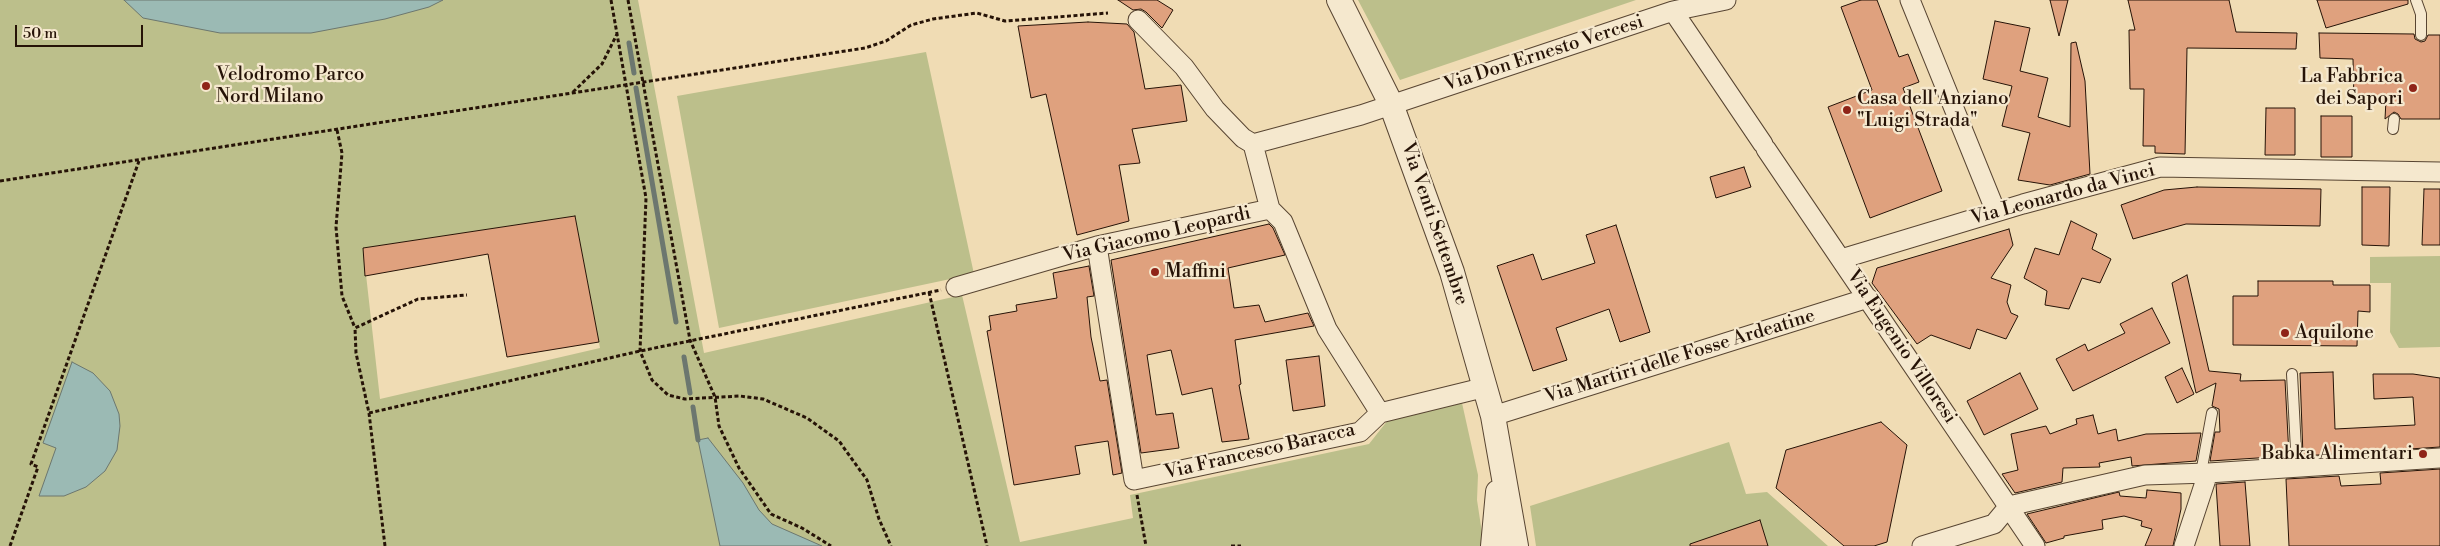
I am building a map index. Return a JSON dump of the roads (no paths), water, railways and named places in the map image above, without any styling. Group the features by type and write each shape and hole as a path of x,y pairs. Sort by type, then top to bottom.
{"street":[{"name":"Via Venti Settembre","path":"1339,0 1391,104 1412,155 1452,272 1493,416 1502,458 1516,546"},
{"name":"Via Don Ernesto Vercesi","path":"1391,104 1672,11 1726,0"},
{"path":"1910,0 1996,212"},
{"name":"Via Eugenio Villoresi","path":"1672,11 2009,506 2034,546"},
{"path":"1138,20 1184,67 1215,110 1243,138 1253,144 1361,115 1391,104"},
{"name":"Via Giacomo Leopardi","path":"956,287 1097,246 1270,208 1253,144"},
{"name":"Via Leonardo da Vinci","path":"1841,259 1996,212 2160,167 2440,172"},
{"name":"Via Francesco Baracca","path":"1270,208 1283,222 1327,329 1380,413"},
{"name":"Via Francesco Baracca","path":"1097,246 1134,480 1360,432 1380,413 1486,387"},
{"name":"Via Martiri delle Fosse Ardeatine","path":"1493,416 1868,298"},
{"name":"Via Venti Settembre","path":"1493,546 1502,458"},
{"path":"1922,546 1994,524 2009,506 2145,475 2297,469 2440,458"},
{"path":"2184,546 2205,473"}],"lane":[{"path":"2416,0 2421,14 2420,35"},
{"path":"2292,374 2297,469"},
{"path":"2205,473 2212,413"}],"water":[{"path":"124,0 443,0 429,7 385,19 311,33 220,33 143,18"},
{"path":"72,362 93,373 110,391 119,414 120,426 117,450 105,471 86,487 64,496 39,496 56,448 43,443"},
{"path":"708,438 743,483 759,510 772,524 822,546 720,546 698,440"}],"waterway":[{"path":"629,43 634,73"},
{"path":"636,88 676,322"},
{"path":"684,357 690,393"},
{"path":"693,407 698,440"}],"place":[{"name":"Velodromo Parco Nord Milano","path":"206,86"},
{"name":"La Fabbrica dei Sapori","path":"2413,88"},
{"name":"Casa dell'Anziano \"Luigi Strada\"","path":"1847,110"},
{"name":"Maffini","path":"1155,272"},
{"name":"Aquilone","path":"2285,333"},
{"name":"Babka Alimentari","path":"2423,454"}]}
